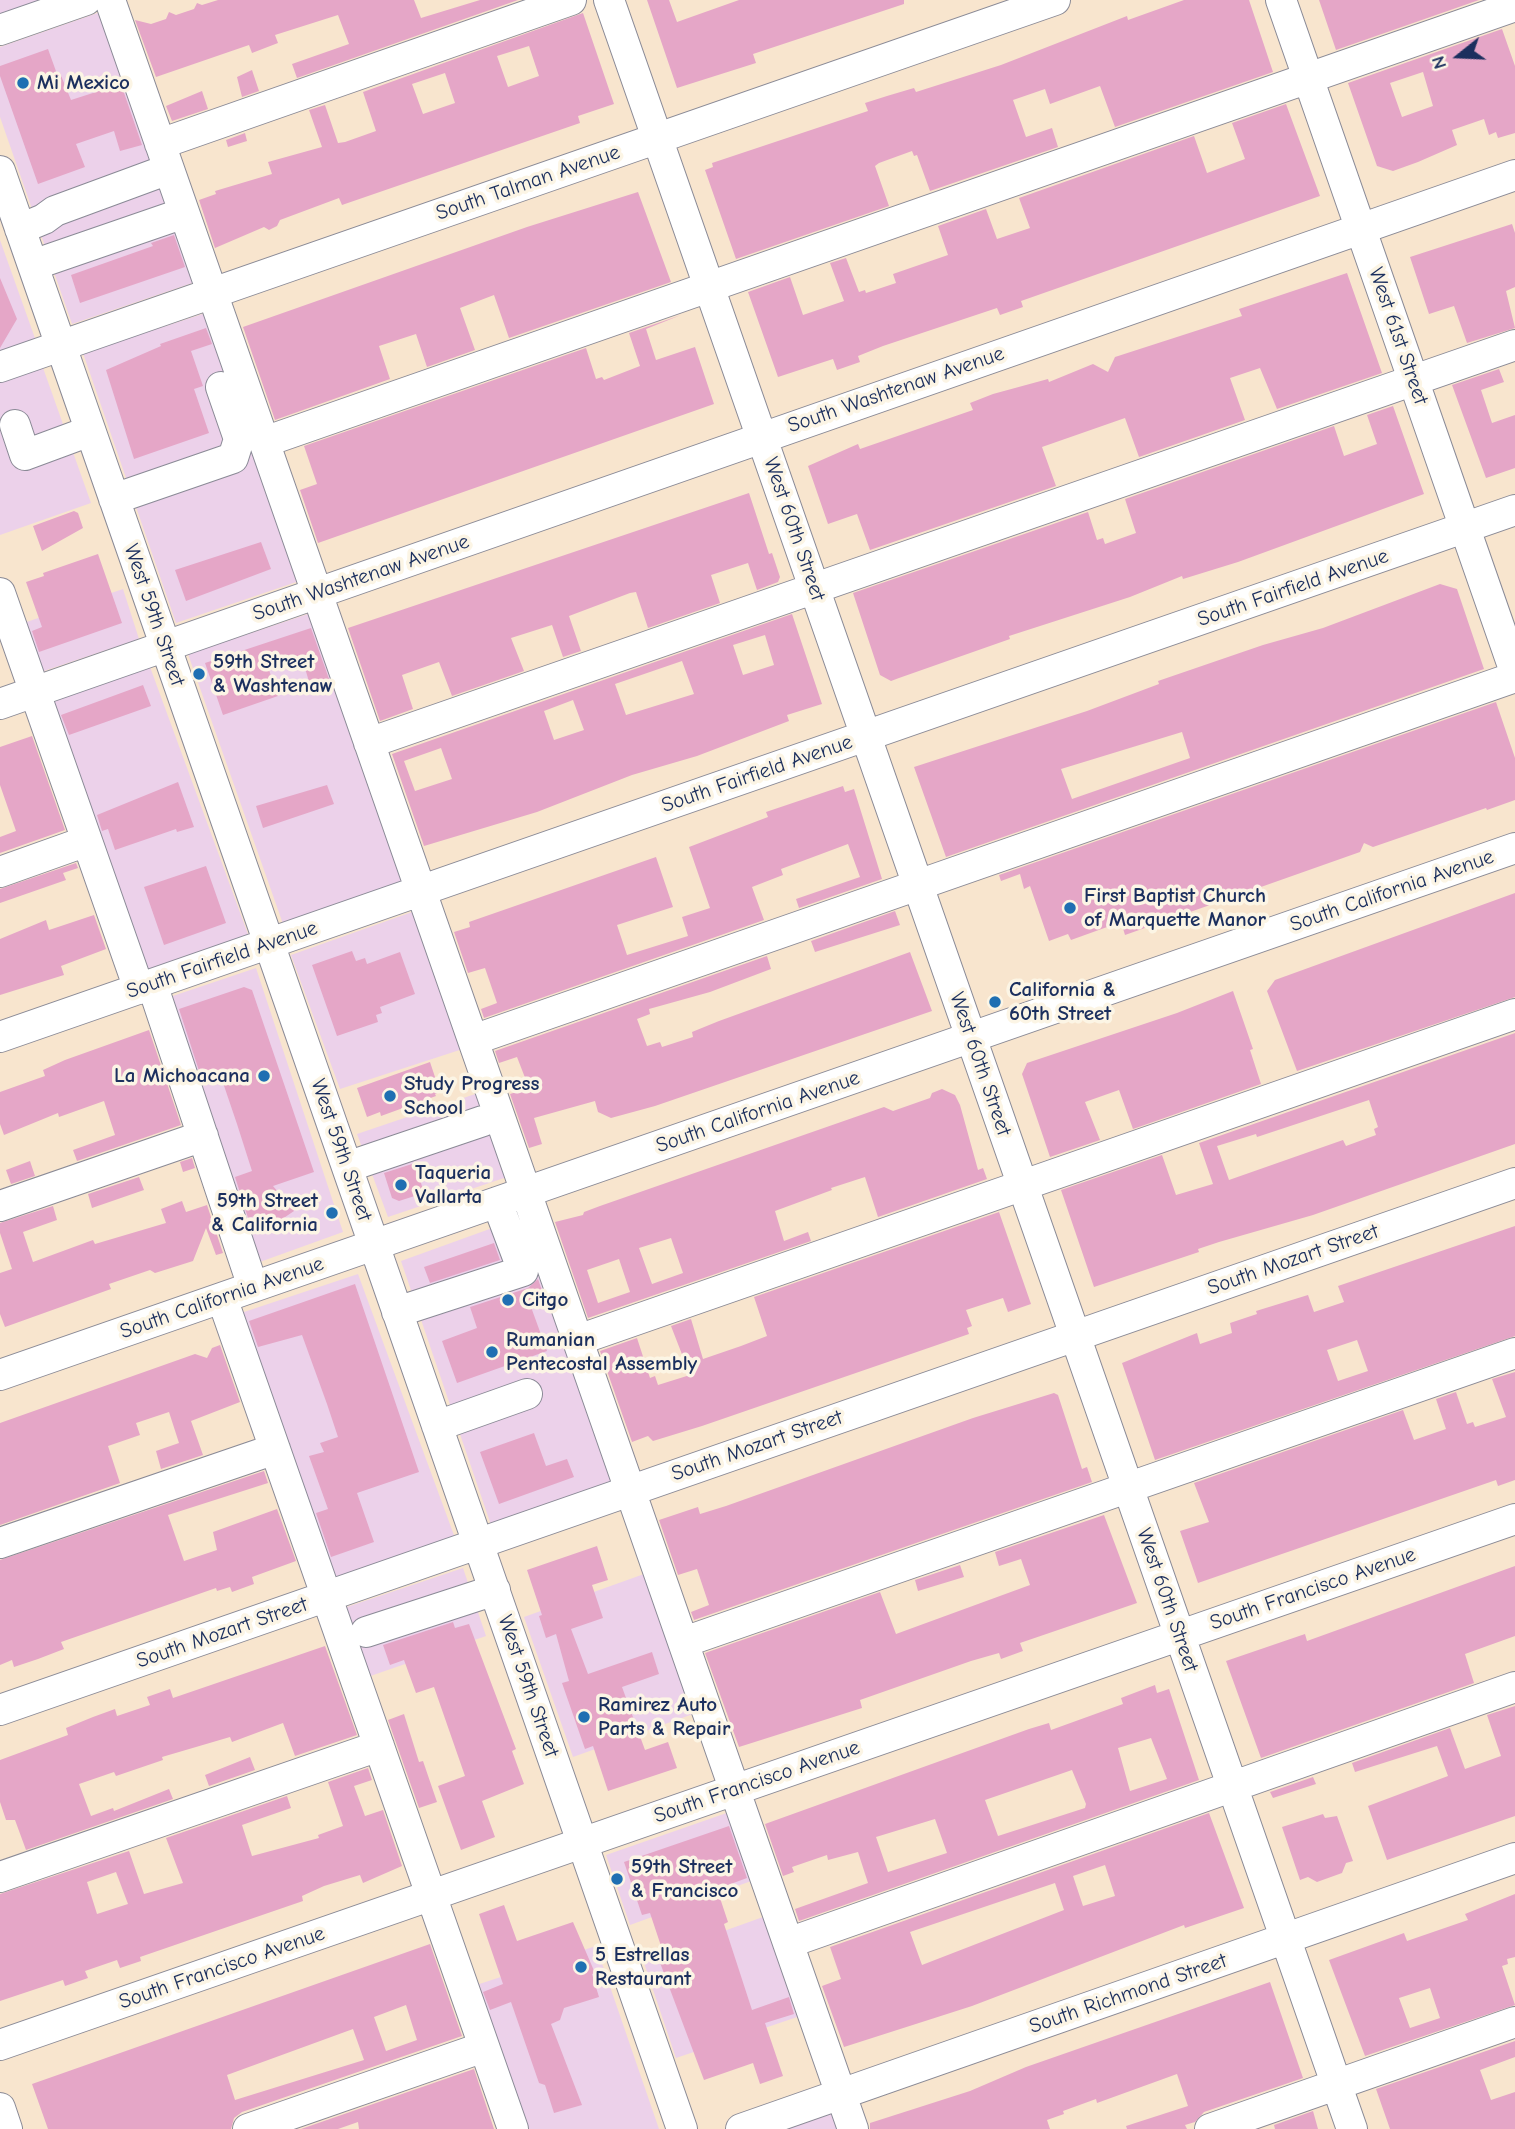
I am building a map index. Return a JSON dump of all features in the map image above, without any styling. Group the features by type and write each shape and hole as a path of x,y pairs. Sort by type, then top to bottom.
{"street":[{"path":"0,30 86,0"},
{"path":"110,0 212,293 255,438 317,593 853,2129"},
{"path":"20,229 164,156 571,0"},
{"name":"West 60th Street","path":"609,0 1352,2129"},
{"name":"South Talman Avenue","path":"0,367 1055,0"},
{"name":"West 61st Street","path":"1281,0 1515,674"},
{"path":"114,499 233,458 255,438 709,287 1515,6"},
{"name":"West 59th Street","path":"0,171 682,2129"},
{"name":"South Washtenaw Avenue","path":"0,704 1515,175"},
{"path":"33,265 184,213"},
{"path":"369,743 1515,345"},
{"path":"221,387 255,438"},
{"path":"15,425 25,455 90,431"},
{"name":"South Fairfield Avenue","path":"0,1037 1515,510"},
{"path":"0,593 87,842 203,1136 253,1287"},
{"path":"473,1040 1515,674"},
{"path":"0,872 87,842"},
{"name":"South California Avenue","path":"0,1375 1515,848"},
{"path":"578,1340 1515,1014"},
{"path":"347,1167 483,1121"},
{"path":"0,1206 203,1136"},
{"name":"South Mozart Street","path":"0,1710 1515,1183"},
{"path":"397,1312 523,1271 497,1202"},
{"path":"222,1298 513,2129"},
{"path":"684,1642 1515,1353"},
{"path":"437,1426 527,1394"},
{"path":"0,1543 275,1449"},
{"name":"South Francisco Avenue","path":"0,2045 1515,1519"},
{"path":"370,1581 376,1629 495,1590"},
{"path":"788,1943 1515,1687"},
{"path":"0,1877 379,1746"},
{"name":"South Richmond Street","path":"741,2129 1515,1858"},
{"path":"1210,2129 1515,2022"},
{"path":"248,2129 485,2047"},
{"path":"0,2108 8,2129"}],"shaded area":[{"path":"0,0 42,0 0,15"},
{"path":"112,8 207,278 72,324 0,117 0,47"},
{"path":"0,240 36,341 0,354"},
{"path":"218,309 311,577 176,623 83,353"},
{"path":"42,365 91,503 0,535 0,380"},
{"path":"123,589 139,639 29,676 12,627"},
{"path":"323,609 417,879 283,924 188,654"},
{"path":"150,667 249,937 135,976 40,706"},
{"path":"429,906 475,1045 340,1089 291,955"},
{"path":"256,968 343,1232 246,1267 158,1001"},
{"path":"490,1089 519,1173 388,1217 357,1134"},
{"path":"534,1213 626,1478 491,1525 401,1261"},
{"path":"358,1274 455,1538 322,1582 229,1317"},
{"path":"463,1568 486,1636 356,1681 332,1612"},
{"path":"658,1569 707,1709 573,1757 524,1617"},
{"path":"741,1808 765,1876 630,1925 606,1855"},
{"path":"777,1912 812,2012 676,2058 643,1960"},
{"path":"596,1946 659,2129 513,2129 464,1989"},
{"path":"845,2106 853,2129 779,2129"}],"building":[{"path":"218,0 414,0 421,18 480,0 518,0 297,78 292,64 349,44 338,15 275,35 278,43 252,53 249,45 156,77 135,20 151,24 166,19 169,12 176,15 194,9 197,3 202,5"},
{"path":"647,0 669,0 677,22 739,0 904,0 904,4 753,54 756,63 677,88"},
{"path":"1184,0 1249,0 1273,72 1115,127 1100,86 1050,104 1045,89 1013,100 1026,137 1052,128 1058,147 930,191 917,155 914,156 912,151 875,166 889,206 736,259 705,170 713,167 712,163 868,111 865,103 914,88 916,92 1001,65 1127,16 1128,20"},
{"path":"1319,0 1479,0 1336,50"},
{"path":"583,13 614,104 578,116 580,123 342,205 339,198 280,220 277,226 269,230 264,227 215,248 199,200 216,194 215,191 272,174 268,162 322,147 309,110 325,105 338,143 376,131 363,92","holes":["529,46 539,76 508,87 497,56","445,73 455,103 423,114 412,84"]},
{"path":"1502,29 1515,66 1515,133 1498,138 1496,132 1489,135 1484,119 1452,130 1457,145 1393,171 1377,166 1348,83","holes":["1423,72 1433,106 1402,117 1390,83"]},
{"path":"48,49 71,100 121,84 142,145 120,151 114,131 76,144 85,167 38,184 0,76 0,66"},
{"path":"252,70 259,91 242,97 237,77"},
{"path":"202,91 208,109 172,121 166,106"},
{"path":"1286,104 1320,196 1021,301 1023,307 1000,315 997,308 883,346 858,356 860,362 837,370 833,359 778,377 748,292 790,277 803,315 844,301 830,263 846,258 859,292 865,290 866,293 896,283 893,274 948,255 938,226 986,209 997,239 1030,228 1019,198 1194,136 1207,173 1245,159 1232,123"},
{"path":"245,133 247,141 228,147 226,140"},
{"path":"638,192 671,282 509,338 494,295 460,308 475,350 427,367 416,334 379,346 390,379 275,420 243,327 527,227"},
{"path":"1512,224 1515,233 1515,287 1506,291 1515,328 1467,343 1454,306 1429,314 1410,257"},
{"path":"174,235 185,267 80,303 71,275 153,246 151,243"},
{"path":"1347,273 1382,373 1277,409 1260,368 1230,378 1245,420 1139,457 1125,418 1042,447 1056,486 870,550 857,514 828,524 808,466 858,444 860,449 973,410 970,403 993,394 1048,379 1049,382 1093,364 1108,372 1115,357 1242,316 1239,309"},
{"path":"0,278 17,319 0,348"},
{"path":"681,315 646,329 656,360 695,347 714,404 318,543 300,490 317,484 304,446 586,348 596,379 602,377 604,380 640,366 629,333"},
{"path":"206,328 212,344 191,351 203,386 194,389 209,433 134,459 106,370 161,346 160,344"},
{"path":"1499,369 1504,382 1481,390 1492,423 1515,415 1515,468 1486,478 1452,385"},
{"path":"1393,406 1424,494 1238,562 1183,579 1182,576 1130,597 1009,636 1010,639 891,681 880,675 853,593 1088,512 1097,540 1103,538 1105,544 1136,533 1125,499 1334,426 1344,456 1377,444 1367,415"},
{"path":"749,493 769,554 772,553 780,577 778,582 757,590 748,563 711,575 720,603 648,628 636,592 630,593 569,616 581,651 563,657 552,625 511,638 524,671 452,696 439,662 402,675 413,709 380,721 348,628"},
{"path":"74,511 78,513 83,528 42,551 33,526"},
{"path":"261,542 271,569 186,601 175,570"},
{"path":"98,554 122,623 39,652 32,631 42,627 26,582 44,576 43,573"},
{"path":"1440,584 1457,589 1484,669 946,857 914,767 1087,711 1159,684 1158,681 1263,645 1323,628","holes":["1182,732 1190,758 1072,799 1061,769"]},
{"path":"792,614 822,704 787,715 789,721 697,756 632,775 537,812 424,846 392,754","holes":["765,635 774,665 743,675 733,645","682,661 694,694 626,715 615,684","573,700 584,730 554,740 544,711","441,748 452,779 415,791 404,761"]},
{"path":"311,628 329,679 310,685 302,658 269,670 278,696 223,715 205,663"},
{"path":"143,685 151,706 69,735 61,715"},
{"path":"1496,702 1515,758 1515,800 1373,847 1364,843 1360,852 1125,935 1121,922 1071,940 1068,934 1049,941 1030,886 1024,889 1020,874 1001,881 999,875"},
{"path":"32,736 65,830 0,853 0,837 16,831 0,785 0,747"},
{"path":"178,782 194,827 177,832 176,829 115,850 108,829 102,831 97,815"},
{"path":"327,785 334,804 263,828 256,806"},
{"path":"843,786 845,792 854,789 882,879 799,908 796,899 860,877 848,844 781,869 783,875 752,887 764,920 484,1018 481,1009 497,1003 485,968 468,973 454,932 470,927 469,922 656,857 673,907 617,925 627,955 688,936 682,917 710,908 689,847 768,817 766,812"},
{"path":"76,863 78,868 63,873 66,880 0,903 0,889"},
{"path":"206,866 226,923 164,945 144,887"},
{"path":"1515,893 1515,997 1297,1071 1267,991 1275,980"},
{"path":"895,911 900,925 815,952 811,941"},
{"path":"94,915 106,949 61,966 64,975 0,995 0,939 46,920 49,930"},
{"path":"352,951 356,961 365,958 367,964 400,952 415,994 380,1007 382,1013 376,1015 378,1022 337,1036 312,965"},
{"path":"910,952 932,1011 655,1106 611,1118 598,1112 595,1101 534,1118 542,1144 529,1148 510,1094 529,1088 517,1057 499,1063 495,1051 767,956 771,969 710,992 649,1009 650,1014 637,1019 647,1046 660,1042 662,1047 693,1037 692,1032 719,1021"},
{"path":"244,987 252,990 314,1172 273,1186 294,1211 269,1228 265,1213 248,1218 235,1177 252,1171 237,1124 219,1071 201,1077 179,1009"},
{"path":"1233,991 1253,1049 1250,1050 1261,1084 1133,1129 1119,1090 1085,1102 1100,1140 1050,1157 1022,1074 1027,1063 1177,1013"},
{"path":"149,1030 181,1125 77,1161 73,1150 115,1135 104,1101 59,1117 58,1113 4,1135 0,1124 0,1092 45,1076 43,1070 65,1060"},
{"path":"1515,1033 1515,1144 1313,1215 1198,1249 1199,1252 1094,1287 1061,1190 1162,1155 1176,1195 1213,1184 1199,1143","holes":["1369,1100 1378,1127 1374,1129 1376,1135 1346,1146 1343,1140 1229,1180 1217,1146 1256,1134 1257,1137"]},
{"path":"430,1062 440,1092 435,1094 436,1096 381,1116 380,1112 367,1117 357,1088"},
{"path":"942,1089 955,1095 978,1170 983,1168 987,1179 878,1217 865,1177 831,1188 832,1190 775,1211 784,1241 808,1232 811,1241 588,1318 555,1222 583,1215 584,1212 600,1206 884,1107 893,1111 930,1098 932,1093","holes":["671,1238 683,1273 652,1284 639,1248","619,1259 630,1292 598,1303 587,1270"]},
{"path":"192,1158 195,1168 183,1172 180,1162"},
{"path":"30,1161 35,1176 11,1184 6,1170"},
{"path":"415,1163 424,1193 399,1201 392,1198 384,1173"},
{"path":"139,1177 144,1190 92,1208 88,1194"},
{"path":"182,1201 186,1212 207,1205 223,1253 216,1255 206,1228 193,1261 155,1273 150,1270 109,1284 111,1289 5,1327 0,1314 0,1273 12,1269 0,1233 0,1223 53,1206 57,1220 23,1232 33,1262 93,1240 95,1244 166,1223 161,1209"},
{"path":"999,1212 1031,1304 1008,1312 1003,1298 966,1310 972,1326 967,1328 969,1334 702,1426 653,1441 648,1436 632,1442 600,1351 637,1338 650,1378 655,1376 658,1385 690,1375 671,1326 691,1319 703,1359 741,1346 767,1336 754,1297"},
{"path":"1515,1226 1515,1336 1155,1460 1122,1363 1197,1333 1200,1344 1232,1333 1230,1323 1257,1314 1256,1311 1308,1295 1314,1312 1344,1302 1338,1286","holes":["1357,1340 1368,1371 1338,1381 1327,1350"]},
{"name":"Citgo","path":"494,1243 500,1260 430,1283 424,1267"},
{"path":"538,1279 546,1302 531,1307 547,1351 457,1383 442,1341 477,1328 470,1307 528,1288"},
{"path":"355,1284 419,1472 357,1493 374,1542 331,1557 316,1513 328,1509 309,1456 324,1452 320,1443 338,1437 327,1404 302,1335 258,1347 249,1321"},
{"path":"220,1345 240,1402 191,1421 203,1455 161,1469 156,1451 179,1443 169,1412 136,1423 140,1435 108,1446 120,1483 0,1525 0,1423 195,1354 207,1358 212,1348"},
{"path":"1515,1372 1515,1480 1498,1486 1496,1480 1198,1583 1180,1531 1209,1522 1194,1483 1403,1410 1414,1440 1446,1429 1436,1399 1456,1392 1467,1424 1473,1422 1475,1427 1506,1417 1492,1379"},
{"path":"1054,1393 1058,1395 1082,1469 1087,1467 1092,1482 694,1620 691,1612 709,1605 697,1569 678,1575 659,1520 698,1507 700,1514 726,1506 973,1418"},
{"path":"534,1433 546,1466 567,1459 574,1477 499,1504 480,1452"},
{"path":"264,1471 268,1483 168,1515 184,1561 217,1550 213,1532 277,1509 296,1561 252,1577 254,1584 232,1592 230,1587 217,1591 216,1588 61,1642 64,1649 38,1659 14,1667 12,1660 0,1665 0,1560"},
{"path":"1104,1515 1137,1603 1020,1643 1023,1651 1001,1659 999,1653 971,1661 860,1700 862,1708 739,1747 705,1653 880,1592 896,1634 1030,1585 1021,1559 999,1566 995,1552"},
{"path":"597,1546 608,1580 592,1585 603,1618 571,1629 588,1674 652,1652 659,1674 622,1687 645,1750 668,1742 677,1768 608,1791 593,1746 585,1749 562,1683 569,1681 556,1634 546,1638 539,1616 542,1615 527,1570"},
{"path":"960,1565 964,1577 918,1591 915,1580"},
{"path":"1515,1566 1515,1636 1465,1654 1474,1683 1261,1758 1226,1661 1305,1634 1307,1641"},
{"path":"453,1622 455,1628 469,1624 516,1749 512,1751 524,1784 482,1801 495,1837 461,1850 438,1786 465,1776 434,1687 416,1693 404,1660 390,1665 383,1645"},
{"path":"325,1646 357,1735 295,1756 283,1723 232,1742 230,1737 162,1757 163,1760 116,1776 114,1772 79,1784 91,1816 113,1808 114,1811 169,1789 173,1799 26,1850 15,1820 6,1820 0,1802 0,1760 68,1735 66,1728 93,1717 115,1709 117,1716 150,1705 147,1697 170,1689 173,1698"},
{"path":"1155,1685 1157,1693 1169,1689 1199,1780 799,1921 795,1909 868,1883 858,1852 828,1860 827,1855 792,1867 794,1872 783,1876 765,1824 1029,1729 1049,1723 1051,1730 1123,1704 1121,1698","holes":["1151,1738 1167,1779 1130,1791 1118,1748","1072,1770 1086,1804 1085,1808 998,1836 985,1800","935,1819 947,1853 888,1872 876,1837"]},
{"path":"1515,1706 1515,1816 1387,1860 1368,1806 1448,1776 1437,1746 1355,1772 1352,1763 1450,1728 1465,1769 1501,1756 1487,1715"},
{"path":"404,1714 419,1762 423,1761 437,1802 419,1808 388,1720"},
{"path":"250,1757 255,1770 209,1786 205,1775"},
{"path":"368,1768 372,1780 354,1786 365,1816 383,1810 402,1866 363,1883 360,1875 324,1886 302,1896 303,1901 140,1957 141,1961 120,1968 117,1960 85,1971 88,1978 65,1986 63,1980 0,2001 0,1894 129,1851 144,1894 183,1883 166,1838 287,1796 291,1808 242,1825 252,1856 319,1838 318,1835 343,1826 328,1782","holes":["116,1872 128,1904 97,1914 87,1882"]},
{"path":"1313,1777 1316,1784 1273,1798 1270,1792"},
{"path":"1209,1813 1244,1908 1185,1928 1184,1925 972,2006 844,2047 822,1986 841,1979 830,1947","holes":["1105,1865 1115,1896 1083,1906 1073,1876","1055,1883 1064,1910 922,1965 910,1932"]},
{"path":"1323,1814 1325,1818 1337,1816 1353,1861 1346,1863 1342,1873 1317,1882 1308,1877 1300,1880 1282,1827"},
{"path":"729,1826 747,1878 717,1889 728,1922 724,1924 752,2010 789,1997 794,2014 765,2023 783,2076 760,2084 753,2063 704,2080 659,1960 665,1958 650,1913 642,1915 624,1862"},
{"path":"1515,1894 1515,1957 1507,1959 1508,1964 1502,1966 1515,2005 1365,2056 1329,1960 1404,1933 1407,1941 1468,1920 1465,1914","holes":["1430,1988 1440,2018 1410,2028 1399,1998"]},
{"path":"504,1905 517,1941 573,1922 595,1973 592,1974 599,1997 564,2008 560,2020 551,2024 582,2105 554,2113 545,2085 539,2083 511,2002 490,2010 483,1992 503,1984 479,1914"},
{"path":"430,1944 462,2036 242,2112 234,2118 231,2129 48,2129 32,2084","holes":["406,2005 417,2040 386,2051 374,2017","353,2029 364,2060 235,2100 227,2075"]},
{"path":"1270,1982 1303,2078 1204,2112 1195,2122 1185,2125 1187,2129 1127,2129 1126,2126 1188,2106 1177,2074 1097,2103 1096,2099 1063,2111 1064,2114 1047,2120 1050,2129 870,2129 870,2123 970,2091 1026,2067"},
{"path":"1515,2041 1515,2057 1480,2070 1491,2100 1515,2092 1515,2129 1390,2129 1376,2089"},
{"path":"474,2069 494,2129 359,2129 358,2122 338,2129 301,2129"},
{"path":"1313,2111 1318,2129 1275,2129 1274,2125"}],"place":[{"name":"Mi Mexico","path":"23,83"},
{"name":"59th Street & Washtenaw","path":"199,674"},
{"name":"First Baptist Church of Marquette Manor","path":"1070,908"},
{"name":"California & 60th Street","path":"995,1002"},
{"name":"La Michoacana","path":"264,1076"},
{"name":"Study Progress School","path":"390,1096"},
{"name":"Taqueria Vallarta","path":"401,1185"},
{"name":"59th Street & California","path":"332,1213"},
{"name":"Citgo","path":"508,1300"},
{"name":"Rumanian Pentecostal Assembly","path":"492,1352"},
{"name":"Ramirez Auto Parts & Repair","path":"584,1717"},
{"name":"59th Street & Francisco","path":"617,1879"},
{"name":"5 Estrellas Restaurant","path":"581,1967"}]}
